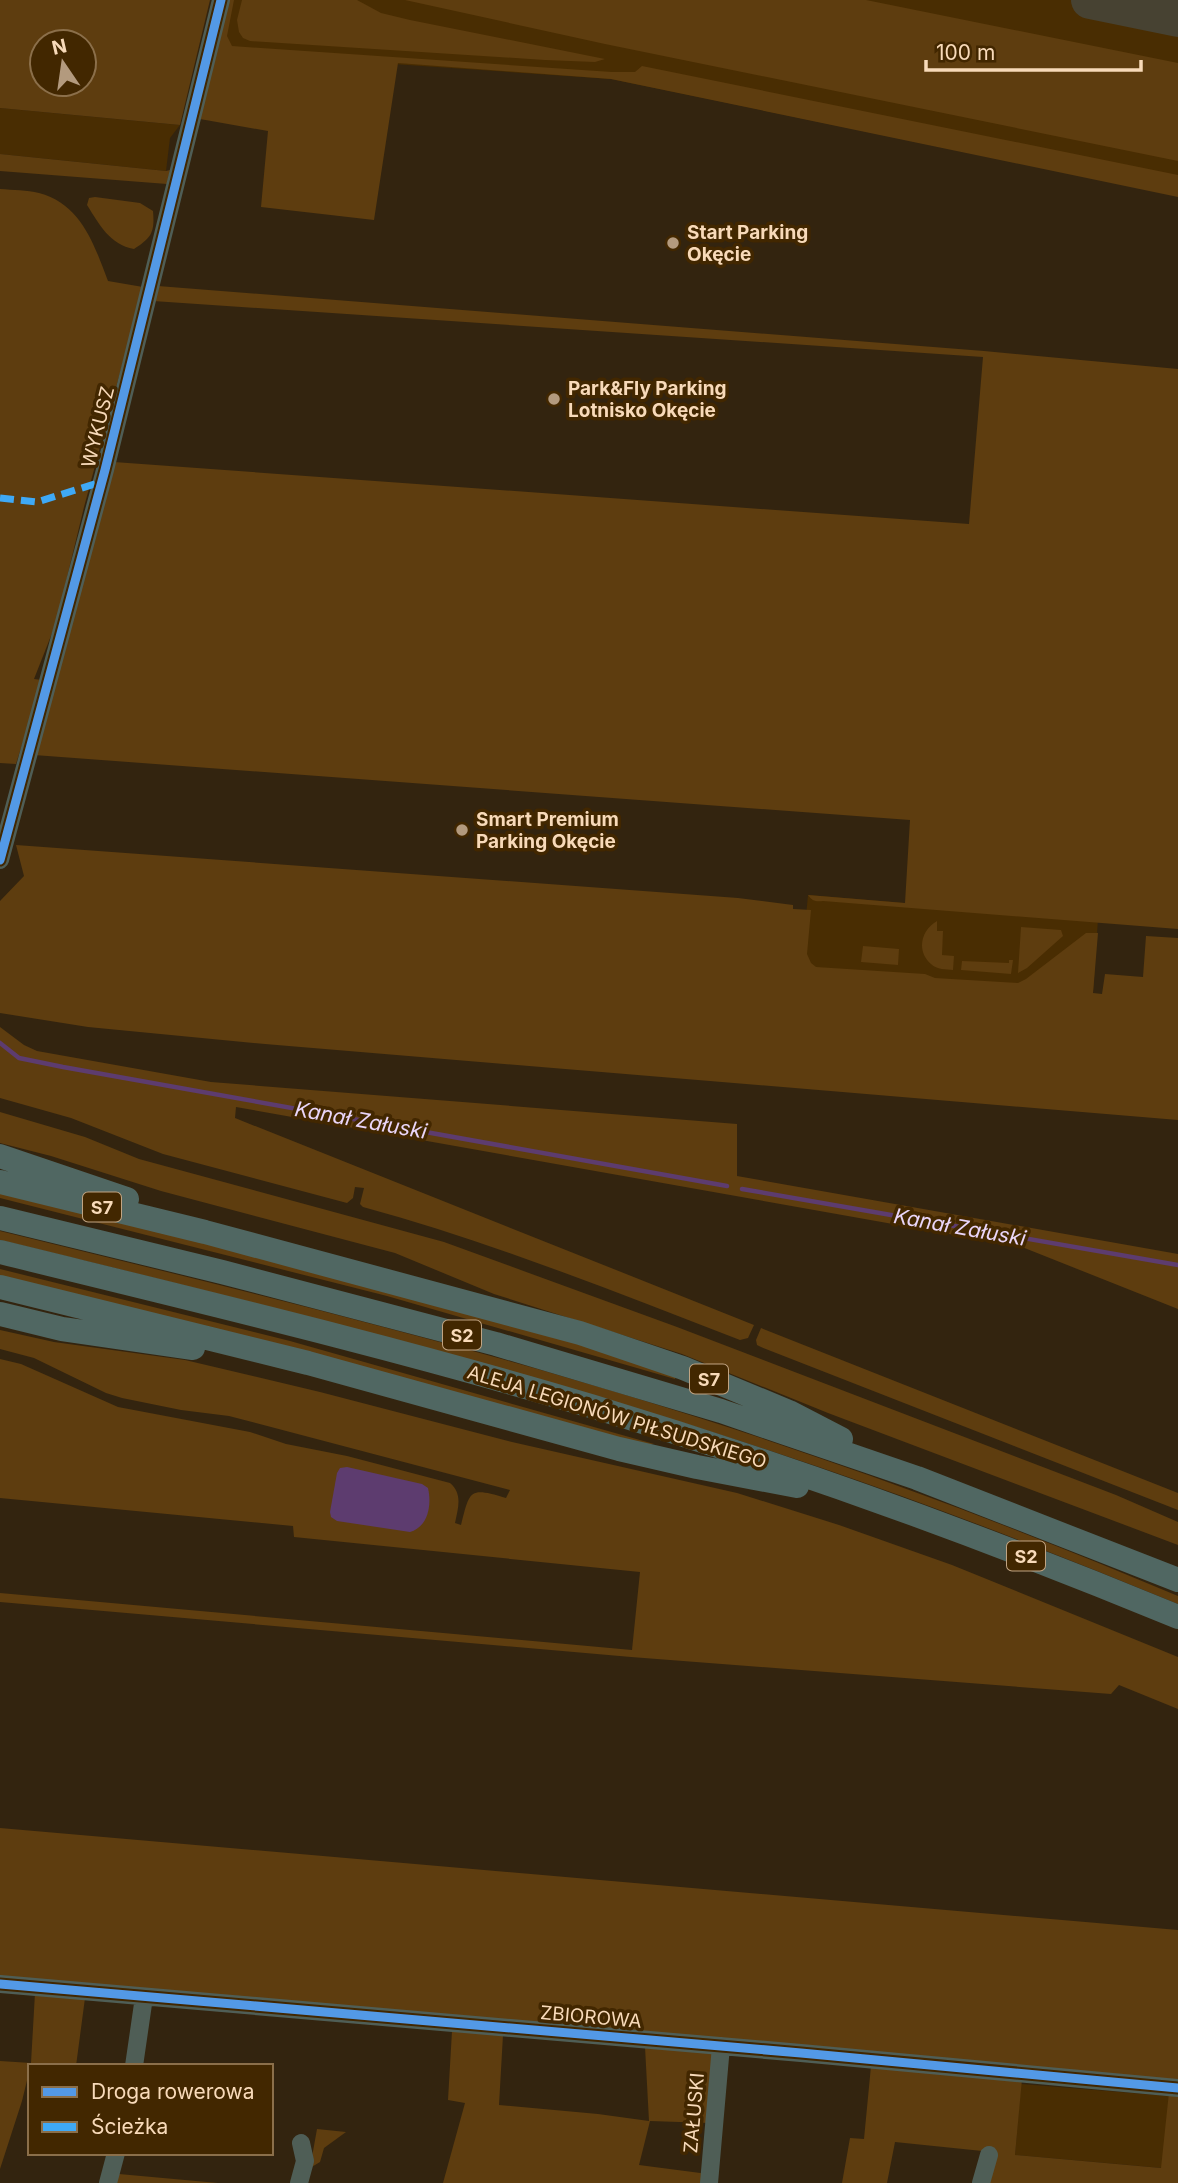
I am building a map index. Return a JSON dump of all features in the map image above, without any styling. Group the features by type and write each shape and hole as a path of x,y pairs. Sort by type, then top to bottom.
{"highway":[{"path":"0,1156 119,1196 205,1232"},
{"name":"S7","path":"0,1182 205,1232 490,1308 634,1350 789,1412 917,1478"},
{"name":"ALEJA LEGIONÓW PIŁSUDSKIEGO","path":"0,1218 496,1343 721,1411 917,1478 1178,1580"},
{"name":"ALEJA LEGIONÓW PIŁSUDSKIEGO","path":"0,1252 314,1329 487,1376 703,1441 994,1544 1178,1617"},
{"path":"0,1287 308,1363 619,1449 698,1467 872,1499"},
{"path":"0,1314 62,1329 308,1363"}],"street":[{"name":"WYKUSZ","path":"0,860 107,460 221,0"},
{"name":"ZBIOROWA","path":"0,1984 1178,2088"},
{"path":"134,2064 144,1997"},
{"name":"ZAŁUSKI","path":"709,2183 721,2046"},
{"path":"299,2183 305,2161 301,2143"},
{"path":"108,2183 115,2155"},
{"path":"981,2183 989,2155"}],"shaded area":[{"path":"0,0 210,0 180,125 0,108"},
{"path":"229,0 1178,0 1178,196 611,79 217,52"},
{"path":"229,0 234,0 227,36 232,46 612,72 635,72 642,66 1178,175 1178,197 611,79 398,63 374,220 261,207 268,131 200,119"},
{"path":"242,0 357,0 381,13 410,20 605,59 595,62 545,60 250,41 243,38 239,32 237,20"},
{"path":"405,0 866,0 1178,63 1178,161 605,44"},
{"path":"0,108 180,125 170,138 166,171 0,154"},
{"path":"0,154 170,170 167,184 0,171"},
{"path":"0,189 39,193 66,206 84,227 108,281 143,287 56,623 34,679 42,680 16,764 0,763"},
{"path":"89,198 140,203 153,211 153,225 148,238 134,249 118,243 101,226 87,205"},
{"path":"158,286 984,351 1178,369 1178,929 818,901 808,895 905,903 910,820 34,755 114,462 969,524 983,357 153,301"},
{"path":"16,845 738,898 793,905 793,909 811,910 807,954 816,967 925,974 935,978 1018,983 1086,933 1098,933 1093,993 1102,994 1105,974 1143,977 1146,936 1178,938 1178,1120 265,1044 88,1027 0,1013 0,901 24,876"},
{"path":"808,895 1098,919 1093,993 801,969"},
{"path":"937,921 937,931 943,931 942,955 954,956 953,970 933,966 923,953 924,935"},
{"path":"1021,927 1061,930 1063,936 1018,973"},
{"path":"863,946 899,949 898,965 861,962"},
{"path":"1009,960 1013,960 1011,974 961,970 962,961 1009,963"},
{"path":"0,1027 37,1051 211,1082 737,1124 737,1176 1178,1254 1178,1309 1022,1247 236,1107 235,1118 754,1325 748,1338 740,1340 506,1252 363,1207 360,1204 364,1188 355,1187 353,1198 347,1203 163,1154 71,1118 0,1098"},
{"path":"0,1112 85,1137 139,1159 444,1242 677,1327 1116,1495 1178,1522 1178,1545 828,1413 682,1354 494,1294 395,1253 161,1191 51,1156 0,1143"},
{"path":"0,1192 90,1213 583,1344 676,1376 675,1379 387,1296 0,1198"},
{"path":"0,1231 415,1335 723,1426 870,1476 1047,1542 1178,1596 1178,1604 909,1499 718,1434 412,1344 0,1240"},
{"path":"0,1269 290,1341 654,1444 644,1444 0,1277"},
{"path":"761,1328 1178,1493 1178,1510 761,1347 756,1340"},
{"path":"0,1330 54,1342 185,1360 512,1442 737,1493 839,1525 952,1565 1178,1657 1178,1709 1119,1685 1111,1694 631,1657 0,1602 0,1593 632,1650 640,1572 294,1537 293,1526 0,1498 0,1359 21,1364 118,1407 250,1432 286,1444 347,1456 450,1483 458,1497 455,1523 461,1525 469,1498 473,1494 478,1492 506,1498 510,1490 229,1416 181,1410 106,1393 34,1358 0,1349"},
{"path":"347,1467 422,1484 428,1488 429,1508 425,1520 410,1532 337,1521 331,1517 337,1473 340,1468"},
{"path":"0,1828 1178,1930 1178,2083 0,1978"},
{"path":"35,1993 85,1998 76,2064 28,2064 22,2101 0,2169 0,2061 31,2063"},
{"path":"452,2031 503,2035 499,2105 649,2121 645,2047 714,2051 709,2123 650,2121 639,2165 708,2174 706,2183 443,2183 465,2103 448,2100"},
{"path":"871,2066 1022,2079 1015,2155 1161,2168 1169,2092 1178,2093 1178,2183 984,2183 992,2152 895,2142 887,2183 842,2183 850,2138 864,2139"},
{"path":"1021,2084 1169,2096 1162,2168 1015,2155"},
{"path":"317,2129 346,2132 324,2148 320,2162 310,2168"},
{"path":"119,2174 218,2183 116,2183"}],"waterway":[{"name":"Kanał Załuski","path":"0,1043 19,1058 63,1067 727,1186"},
{"name":"Kanał Załuski","path":"742,1189 1178,1265"}],"taxiway":[{"path":"1090,0 1178,18"}],"marked path":[{"path":"0,498 37,502 101,482"}],"cycle path":[{"path":"0,860 105,470 221,0"},
{"path":"0,1984 1178,2088"}],"place":[{"name":"Start Parking Okęcie","path":"673,243"},
{"name":"Park&Fly Parking Lotnisko Okęcie","path":"554,399"},
{"name":"Smart Premium Parking Okęcie","path":"462,830"}]}
